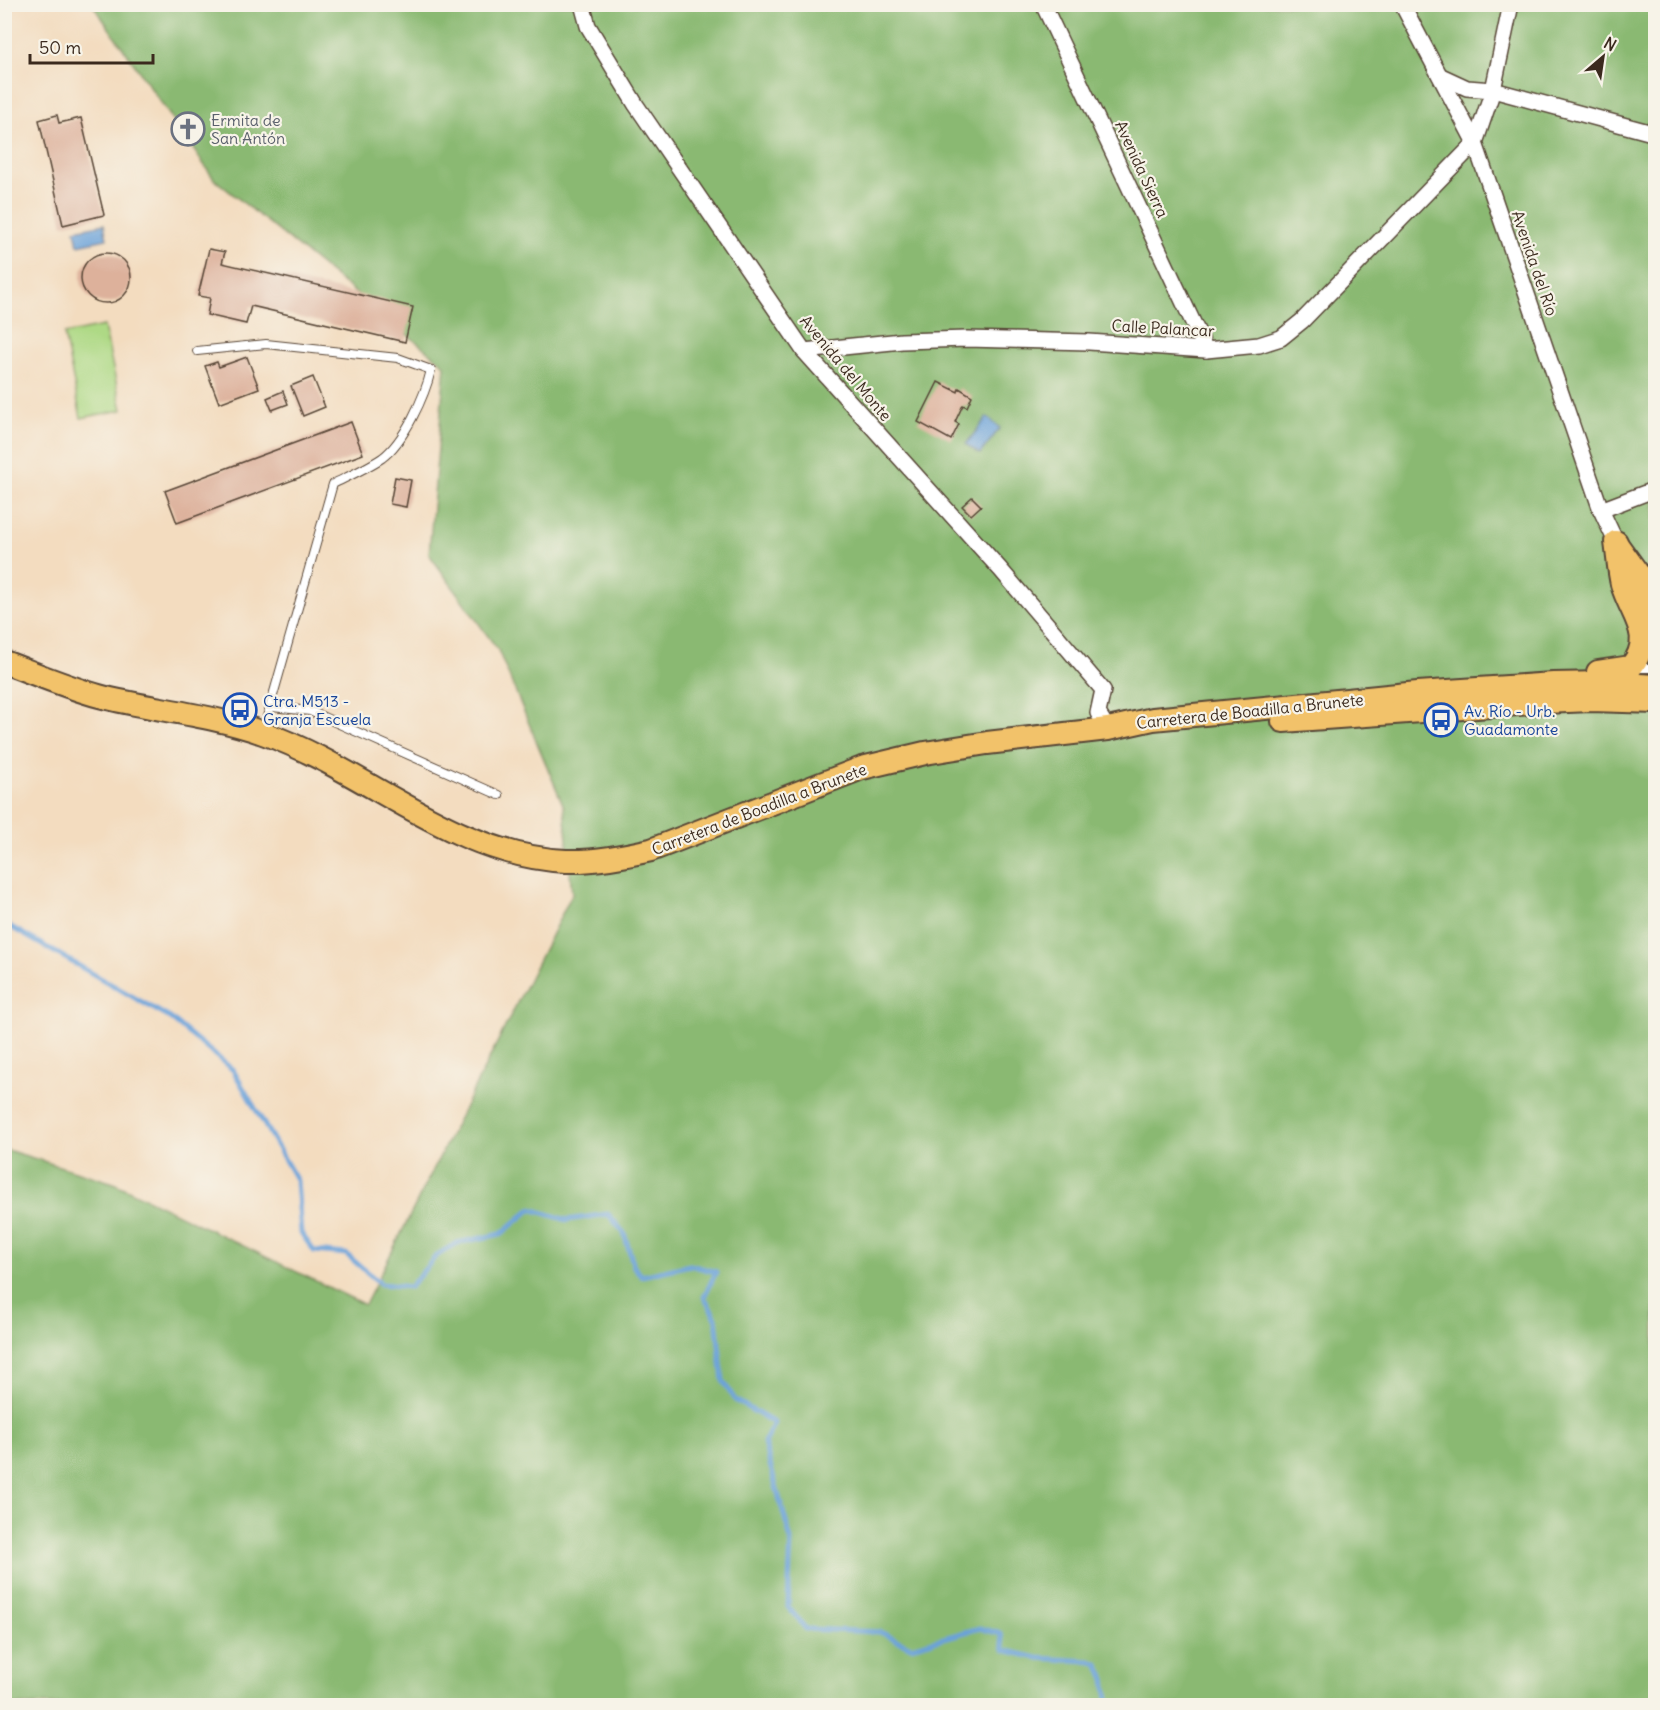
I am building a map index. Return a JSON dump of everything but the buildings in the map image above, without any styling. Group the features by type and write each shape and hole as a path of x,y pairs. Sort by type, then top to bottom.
{"main road":[{"path":"1616,542 1623,585 1649,670"},
{"path":"1616,542 1641,578 1656,612"},
{"name":"Carretera de Boadilla a Brunete","path":"4,662 64,686 100,696 209,717 262,732 312,753 449,830 482,843 535,857 568,861 617,858 671,844 862,768 966,746 1108,729 1153,719 1418,693 1604,683 1649,670"},
{"path":"1108,729 1152,732 1591,700 1649,670"},
{"path":"1418,693 1457,684 1649,670"}],"street":[{"name":"Avenida del Monte","path":"582,4 588,26 636,105 804,351 1000,569 1103,690 1098,713 1108,729"},
{"name":"Avenida Sierra","path":"1043,4 1206,350"},
{"name":"Avenida del Río","path":"1402,4 1442,76 1475,143 1601,510 1616,542"},
{"name":"Calle Palancar","path":"804,351 902,341 968,339 1089,342 1206,350 1259,345 1281,338 1302,321 1475,143 1493,90 1511,4"},
{"path":"1442,76 1467,88 1493,90 1656,134"},
{"path":"1601,510 1656,489"}],"lane":[{"path":"197,351 266,344 398,358 431,370 425,396 413,418 384,456 333,484 272,707 262,732"},
{"path":"272,707 310,711 499,795"}],"green space":[{"path":"93,5 1655,5 1655,1705 5,1705 4,1149 114,1183 365,1305 572,894 564,807 498,650 429,554 445,365 214,179"},
{"path":"104,326 122,410 81,418 64,334"}],"water":[{"path":"104,224 107,239 78,245 75,230"},
{"path":"987,417 1000,428 980,454 966,444"}],"waterway":[{"path":"4,923 170,1018 233,1070 297,1181 301,1233 314,1251 346,1254 381,1284 410,1287 436,1256 457,1243 501,1234 531,1209 567,1220 608,1214 624,1233 634,1267 642,1276 690,1265 716,1272 704,1297 716,1318 723,1381 735,1400 774,1423 764,1443 791,1540 788,1607 806,1629 880,1632 911,1647 980,1628 1001,1634 1004,1650 1037,1658 1090,1661 1098,1664 1105,1679 1109,1706"}],"place":[{"name":"Ermita de San Antón","path":"188,129"},
{"name":"Ctra. M513 - Granja Escuela","path":"240,710"},
{"name":"Av. Río - Urb. Guadamonte","path":"1441,720"}]}
